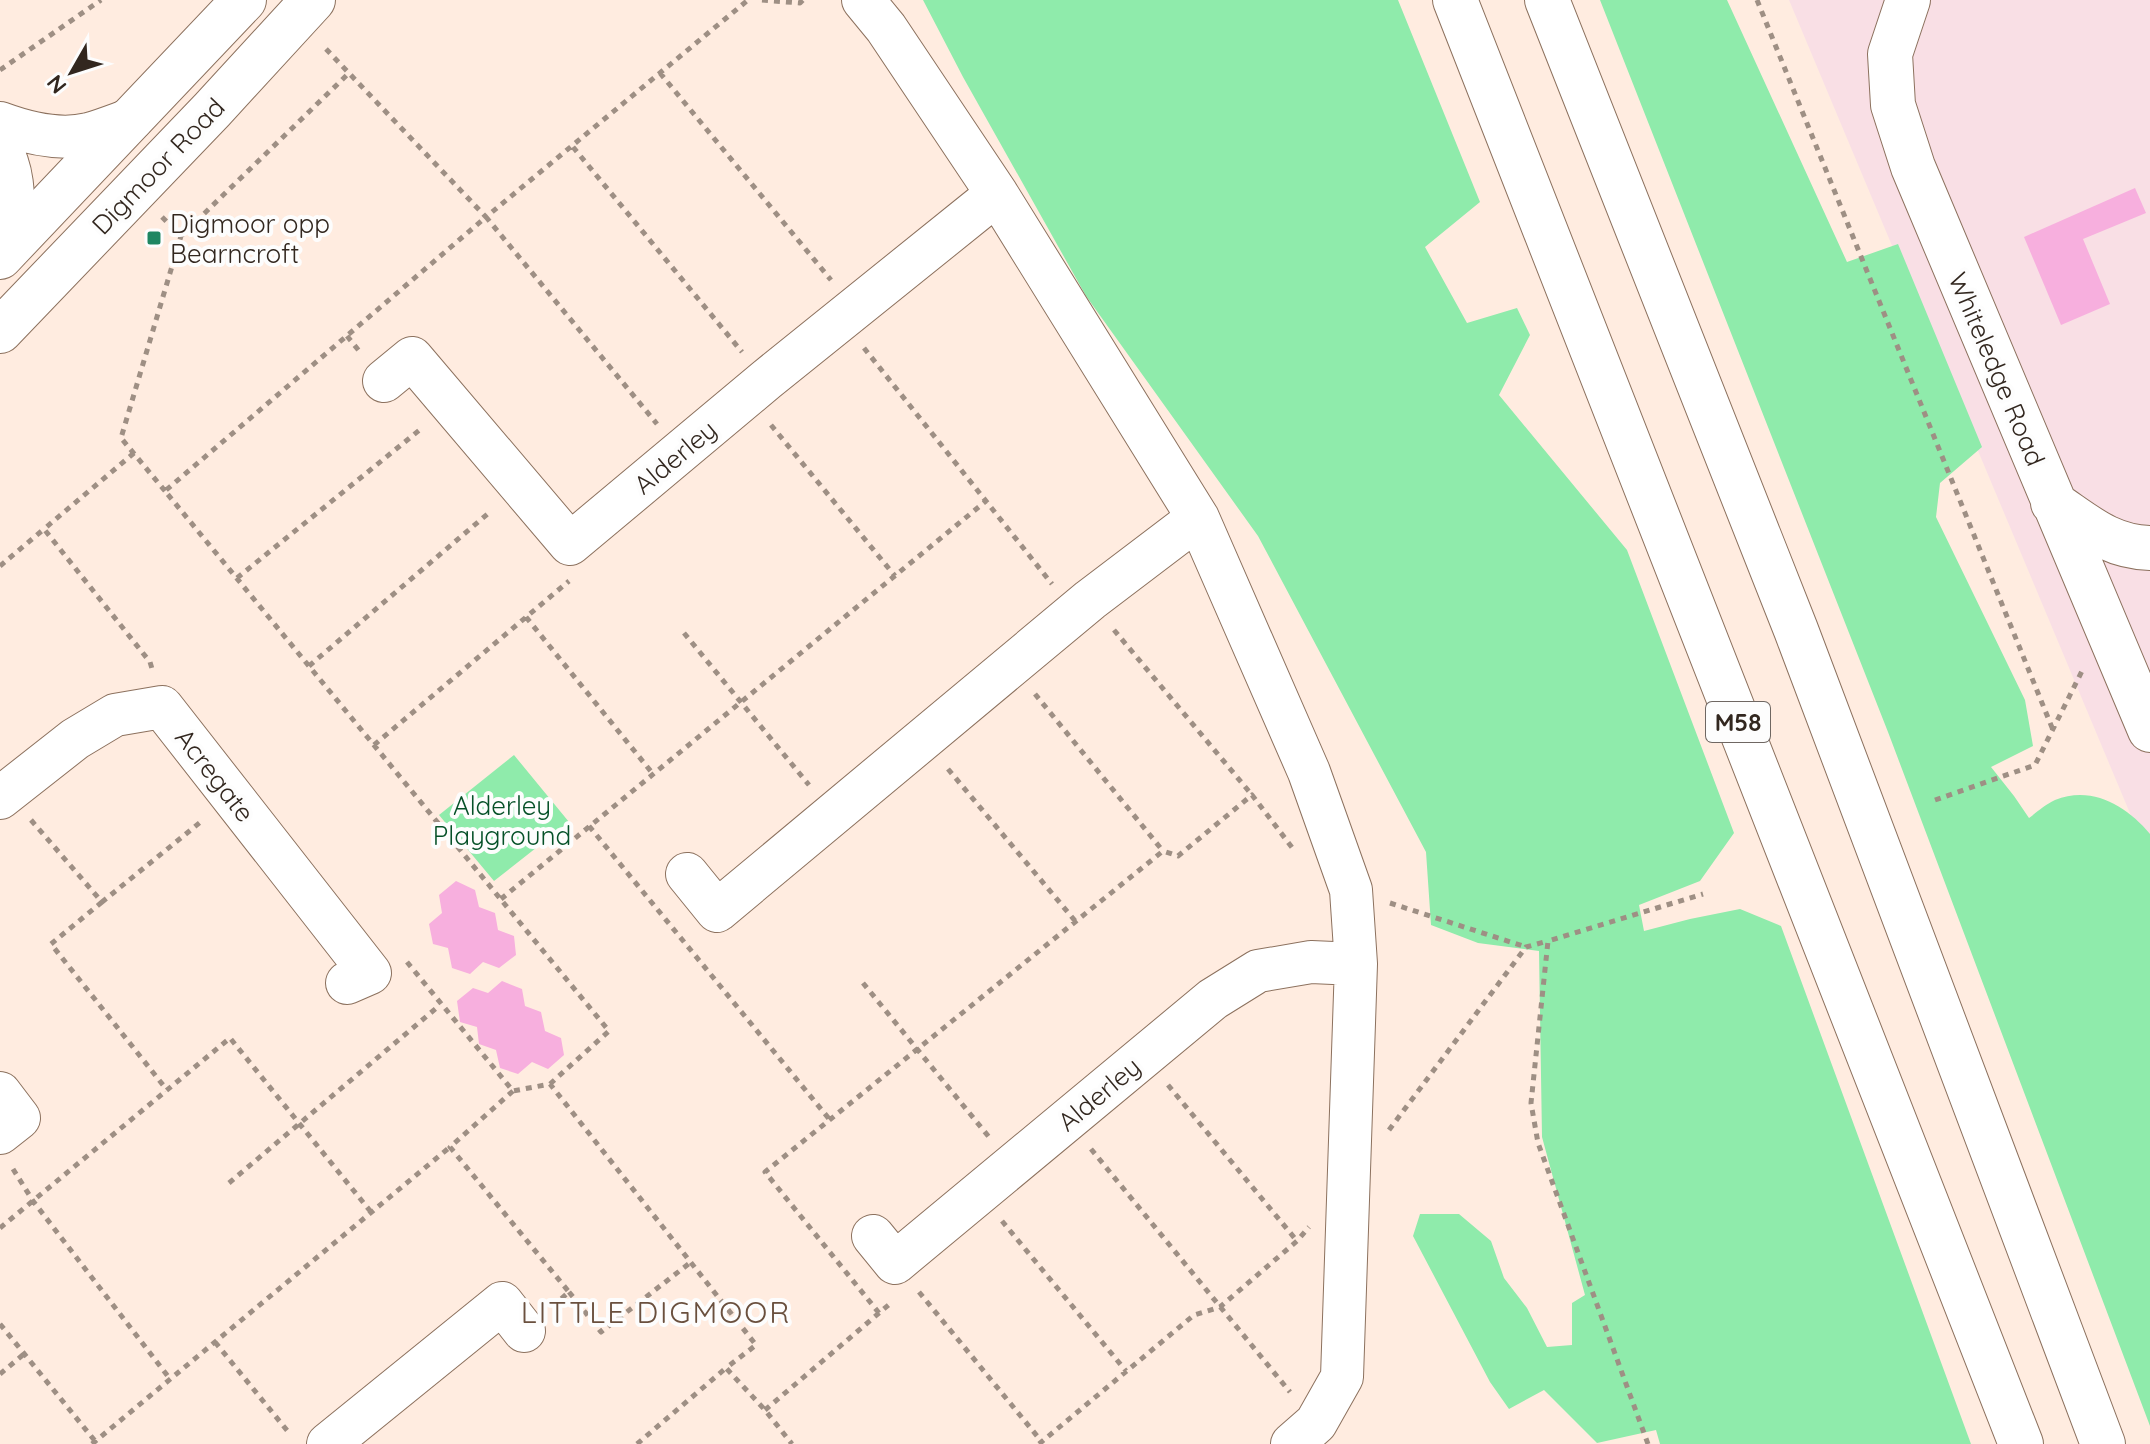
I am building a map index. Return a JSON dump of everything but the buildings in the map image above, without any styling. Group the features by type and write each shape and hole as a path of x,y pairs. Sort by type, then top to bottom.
{"main road":[{"name":"Digmoor Road","path":"0,257 244,0"},
{"name":"Digmoor Road","path":"0,331 313,0"},
{"name":"M58","path":"1455,0 2021,1444"},
{"path":"1547,0 1796,630 2103,1444"},
{"name":"Whiteledge Road","path":"1908,0 1890,54 1893,105 1913,167 2150,730"},
{"path":"2053,503 2106,539 2129,547 2150,548"}],"street":[{"path":"863,0 886,28 997,194 1198,518 1309,772 1351,890 1356,964 1342,1377 1304,1434"},
{"path":"0,123 21,131 63,137 88,134 132,119"},
{"path":"0,147 13,189 11,217 0,244"},
{"name":"Alderley","path":"570,544 997,194"},
{"path":"384,381 412,358 570,544"},
{"path":"687,874 717,911 1082,607 1198,518"},
{"name":"Acregate","path":"3,796 75,739 115,715 162,707 232,797 359,978"},
{"name":"Alderley","path":"884,1250 979,1193 1213,999 1258,971 1311,962 1356,964"},
{"path":"0,1093 19,1118 4,1147"},
{"path":"328,1444 376,1429 502,1303 524,1331"}],"path":[{"path":"0,70 101,0"},
{"path":"165,491 486,217 748,0"},
{"path":"762,0 800,3 803,0"},
{"path":"1757,0 2053,730"},
{"path":"326,49 486,217 681,453"},
{"path":"0,1324 94,1443 513,1091 550,1084 609,1031 121,438 181,236 349,73"},
{"path":"660,73 848,314 986,501 1252,795 1297,854"},
{"path":"573,147 757,388 895,576"},
{"path":"237,578 451,404"},
{"path":"0,566 134,453"},
{"path":"309,666 521,486"},
{"path":"501,899 986,501"},
{"path":"44,529 150,662 162,707"},
{"path":"374,745 575,576 570,544"},
{"path":"526,617 653,774"},
{"path":"684,633 832,814"},
{"path":"1935,800 2035,765 2087,659"},
{"path":"1012,666 1163,851 1178,856 1252,795"},
{"path":"924,741 1076,922"},
{"path":"3,796 102,902"},
{"path":"167,1090 51,944 232,797"},
{"path":"589,826 830,1120"},
{"path":"879,1313 765,1172 1163,851"},
{"path":"1351,890 1526,947 1703,894"},
{"path":"1548,941 1531,1103 1538,1143 1648,1444"},
{"path":"1386,1134 1526,947"},
{"path":"359,978 397,950 513,1091"},
{"path":"863,983 1013,1165"},
{"path":"229,1183 440,1005"},
{"path":"0,1228 230,1038 371,1212"},
{"path":"1144,1057 1297,1241"},
{"path":"550,1084 756,1345 637,1444"},
{"path":"1068,1120 1220,1307 1304,1434"},
{"path":"4,1147 33,1201 170,1379"},
{"path":"450,1147 601,1332 691,1262"},
{"path":"884,1250 1040,1443 1194,1315 1220,1307 1297,1241 1349,1184"},
{"path":"979,1193 1126,1371"},
{"path":"765,1410 902,1294 884,1250"},
{"path":"524,1331 569,1292"},
{"path":"215,1342 299,1444"},
{"path":"0,1374 24,1354"},
{"path":"726,1368 792,1444"}],"shaded area":[{"path":"1789,0 2150,0 2150,861"}],"green space":[{"path":"923,0 1398,0 1480,202 1425,247 1467,323 1517,308 1530,335 1499,395 1627,550 1734,833 1700,881 1639,905 1644,931 1740,909 1781,926 1971,1444 1660,1444 1656,1430 1597,1443 1544,1390 1509,1409 1490,1382 1413,1236 1420,1214 1459,1214 1491,1241 1504,1278 1527,1308 1547,1347 1572,1345 1572,1303 1585,1295 1542,1137 1539,951 1478,943 1431,925 1426,852 1258,536 1086,296"},
{"path":"1600,0 1727,0 1847,262 1898,244 1982,447 1940,483 1936,517 2025,700 2033,746 1991,767 2029,818 2055,800 2082,795 2120,807 2150,834 2150,1426 1888,732"},
{"name":"Alderley Playground","path":"514,755 569,822 494,881 439,815"}],"place":[{"name":"Digmoor opp Bearncroft","path":"154,238"}],"district":[{"name":"LITTLE DIGMOOR","path":"656,1312"}]}
